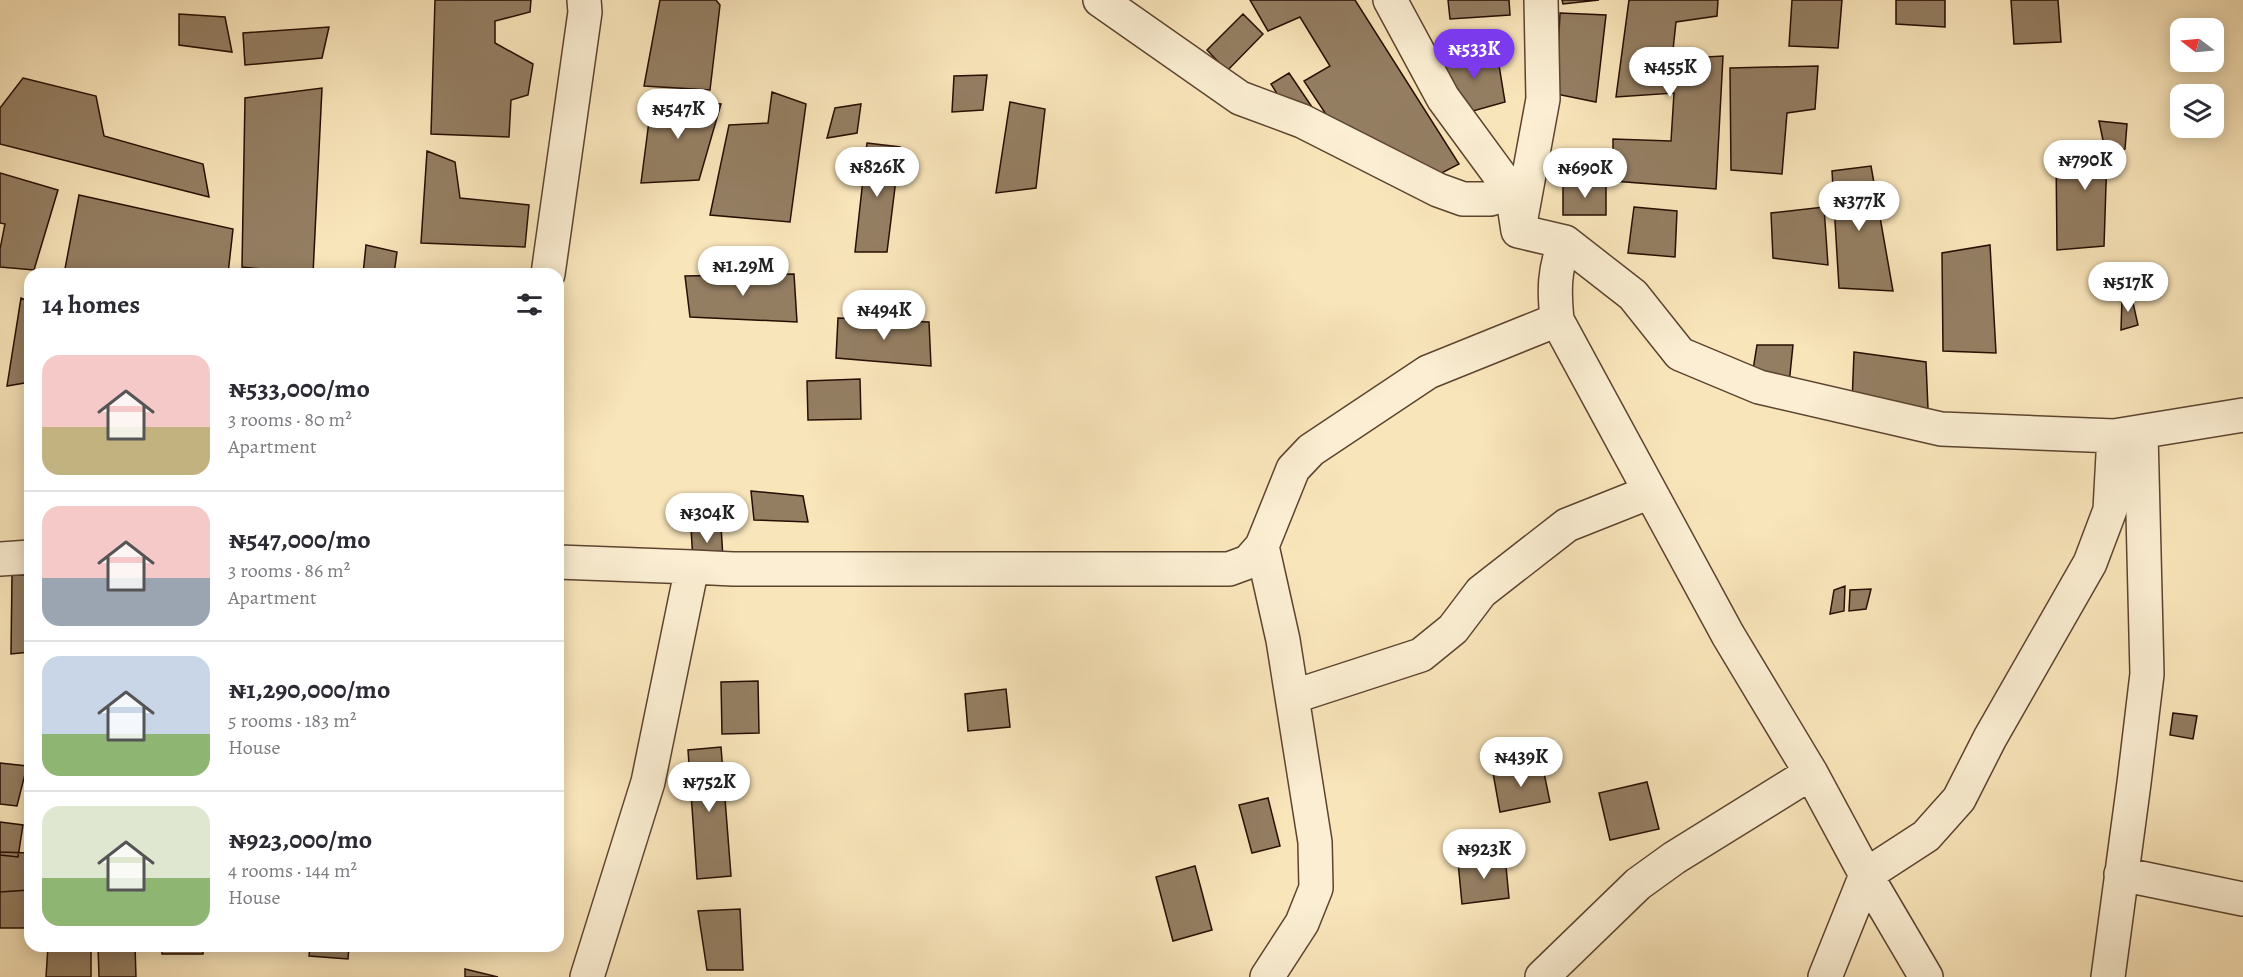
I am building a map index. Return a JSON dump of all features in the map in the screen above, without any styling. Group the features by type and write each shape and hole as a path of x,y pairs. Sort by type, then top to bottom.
{"street":[{"path":"549,268 585,12 584,0"},
{"path":"1100,0 1240,98 1302,121 1438,190 1463,199 1490,199 1512,192"},
{"path":"1390,0 1443,98 1512,192 1518,231"},
{"path":"1518,231 1543,99 1541,0"},
{"path":"1518,231 1565,242 1633,296 1680,354 1759,387 1941,429 2128,435 2243,415"},
{"path":"1565,242 1558,261 1554,289 1557,320 1728,634 1811,773 1866,875 1926,977"},
{"path":"564,562 733,569 1229,569 1248,562 1262,546 1293,469 1311,450 1428,372 1557,320"},
{"path":"2108,977 2147,674 2128,435"},
{"path":"1825,977 1866,875 1926,836 1959,799 1990,738 2090,563 2110,510 2128,435"},
{"path":"1292,697 1421,655 1453,629 1481,591 1567,525 1650,492"},
{"path":"1262,546 1283,640 1315,842 1316,888 1302,923 1267,977"},
{"path":"0,559 24,557"},
{"path":"587,977 648,782 692,567"},
{"path":"1542,977 1638,884 1674,858 1811,773"},
{"path":"2121,874 2243,899"}],"building":[{"path":"435,0 531,0 530,12 495,21 495,43 533,64 528,95 511,100 509,137 431,134"},
{"path":"660,0 716,0 720,5 710,90 644,86"},
{"path":"1250,0 1355,0 1459,164 1436,176 1333,125 1304,81 1330,66 1300,17 1268,31"},
{"path":"1448,0 1509,0 1510,15 1450,19"},
{"path":"1562,0 1599,0 1563,4"},
{"path":"1629,0 1718,0 1717,16 1676,22 1672,59 1723,56 1716,189 1613,181 1613,139 1671,141 1674,93 1616,97"},
{"path":"1792,0 1842,0 1838,48 1789,46"},
{"path":"1896,0 1945,0 1945,27 1896,24"},
{"path":"2011,0 2058,0 2061,42 2014,44"},
{"path":"1560,13 1606,15 1596,102 1556,94"},
{"path":"179,14 225,17 232,52 179,45"},
{"path":"1243,14 1263,34 1227,71 1207,50"},
{"path":"329,27 322,58 245,65 243,33"},
{"path":"1496,47 1505,102 1466,113 1433,68"},
{"path":"1818,66 1815,109 1787,113 1782,174 1731,170 1730,68"},
{"path":"1289,73 1314,110 1279,97 1271,84"},
{"path":"987,75 983,110 952,112 954,76"},
{"path":"23,78 96,96 104,136 203,164 209,197 0,144 0,108"},
{"path":"322,88 313,268 242,267 245,98"},
{"path":"772,92 806,104 790,222 710,215 729,125 768,123"},
{"path":"652,98 721,104 699,180 641,183"},
{"path":"1010,102 1045,109 1036,188 996,193"},
{"path":"861,104 857,133 827,138 835,108"},
{"path":"2099,121 2127,124 2125,149 2107,155 2104,246 2057,250 2056,156 2104,145"},
{"path":"867,143 900,147 887,252 855,252"},
{"path":"427,151 455,162 460,198 529,205 525,247 421,243"},
{"path":"1871,166 1893,291 1839,288 1832,171"},
{"path":"0,173 58,190 35,268 0,267 0,249 5,224 0,223"},
{"path":"1563,183 1606,183 1606,215 1563,215"},
{"path":"79,195 233,229 229,268 65,268"},
{"path":"1634,207 1677,211 1675,257 1628,253"},
{"path":"1824,207 1828,265 1773,258 1771,213"},
{"path":"366,245 397,252 395,268 364,268"},
{"path":"1990,245 1996,353 1943,351 1942,253"},
{"path":"794,274 797,322 690,317 685,276"},
{"path":"2131,294 2138,325 2121,330 2122,299"},
{"path":"21,298 24,299 24,383 7,386"},
{"path":"838,318 929,322 931,366 836,358"},
{"path":"1757,345 1793,345 1789,384 1752,376"},
{"path":"1854,352 1926,362 1928,409 1852,403"},
{"path":"860,379 861,419 808,420 807,381"},
{"path":"751,491 803,496 808,522 754,520"},
{"path":"721,526 723,559 693,561 691,528"},
{"path":"12,575 24,575 24,653 11,654"},
{"path":"1845,586 1844,611 1830,614 1834,590"},
{"path":"1871,589 1866,609 1849,611 1850,590"},
{"path":"758,681 759,733 722,734 721,682"},
{"path":"1006,689 1010,727 968,731 965,694"},
{"path":"2173,713 2197,716 2193,739 2170,735"},
{"path":"721,747 731,876 697,879 688,750"},
{"path":"0,763 24,766 24,778 17,806 0,804"},
{"path":"1542,763 1550,802 1500,812 1493,773"},
{"path":"1647,782 1659,829 1610,840 1599,793"},
{"path":"1268,798 1280,846 1252,853 1239,805"},
{"path":"0,822 23,825 18,857 0,855"},
{"path":"0,852 24,853 24,890 0,892"},
{"path":"1505,856 1509,898 1462,904 1458,862"},
{"path":"1195,866 1212,930 1173,941 1156,877"},
{"path":"24,890 24,928 0,928 0,892"},
{"path":"740,909 743,970 707,970 698,911"},
{"path":"48,952 91,952 91,977 46,977"},
{"path":"98,952 135,952 136,977 99,977"},
{"path":"162,952 203,952 203,954 162,954"},
{"path":"309,952 349,952 348,959 309,956"},
{"path":"465,969 498,977 465,977"}]}
